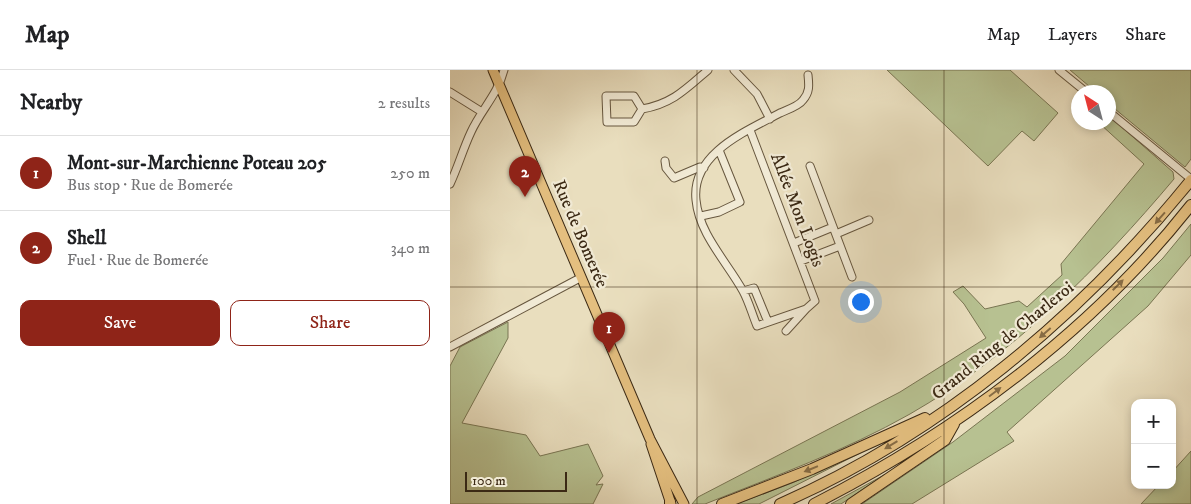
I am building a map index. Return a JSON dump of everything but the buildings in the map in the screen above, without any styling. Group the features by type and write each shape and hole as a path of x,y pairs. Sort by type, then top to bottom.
{"highway":[{"name":"Grand Ring de Charleroi","path":"780,504 844,472 947,409 1043,335 1133,249 1191,180"},
{"name":"Grand Ring de Charleroi","path":"814,504 850,486 956,421 1047,352 1144,259 1191,205"},
{"path":"722,504 812,469 947,409"},
{"path":"851,504 945,440 956,421"}],"main road":[{"name":"Rue de Bomerée","path":"493,70 650,439 684,504"},
{"name":"Rue de Bomerée","path":"650,439 653,456 670,503"}],"street":[{"path":"450,184 462,158 470,133 500,86 504,70"},
{"path":"642,109 634,96 606,96 608,122 634,122 642,109 660,106 669,102 708,70"},
{"path":"734,70 757,94 770,119"},
{"path":"1059,70 1077,85"},
{"path":"806,309 757,326 743,291 712,244 696,200 697,186 704,168 719,150 728,141 802,102 809,89 808,75"},
{"path":"450,92 482,112"},
{"path":"1116,118 1191,180"},
{"name":"Allée Mon Logis","path":"750,130 815,301 806,309"},
{"path":"701,216 719,212 740,202 719,150"},
{"path":"665,161 666,168 674,178 700,167 704,168"},
{"path":"810,166 852,277"},
{"path":"794,243 869,220"},
{"path":"801,261 840,246"},
{"path":"450,347 580,278"},
{"path":"743,291 754,288 768,322"},
{"path":"786,331 806,309"}],"green space":[{"path":"887,70 1010,70 1058,113 1034,141 1022,131 988,166"},
{"path":"1070,70 1191,70 1191,159 1185,167 1116,110 1116,85 1088,85"},
{"path":"1116,122 1173,172 1174,179 1085,277 1019,337 984,365 948,391 910,414 860,440 705,504 692,504 698,497 900,392 986,338 964,304 953,292 963,286 985,309 1019,301 1027,307 1062,275 1061,264 1144,164 1107,130 1116,130"},
{"path":"1191,224 1191,255 1148,306 1007,432 1014,441 912,504 862,504 953,442 1065,356 1163,258"},
{"path":"508,322 508,338 462,423 526,435 540,456 588,444 603,476 596,485 603,484 593,504 450,504 450,366 460,347"},
{"path":"1191,451 1191,504 1141,504 1155,489 1176,489 1176,468"},
{"path":"862,452 759,504 736,504 792,483"},
{"path":"884,475 841,504 831,504"}],"place":[{"name":"Shell","path":"525,197"},
{"name":"Mont-sur-Marchienne Poteau 205","path":"609,353"}]}
